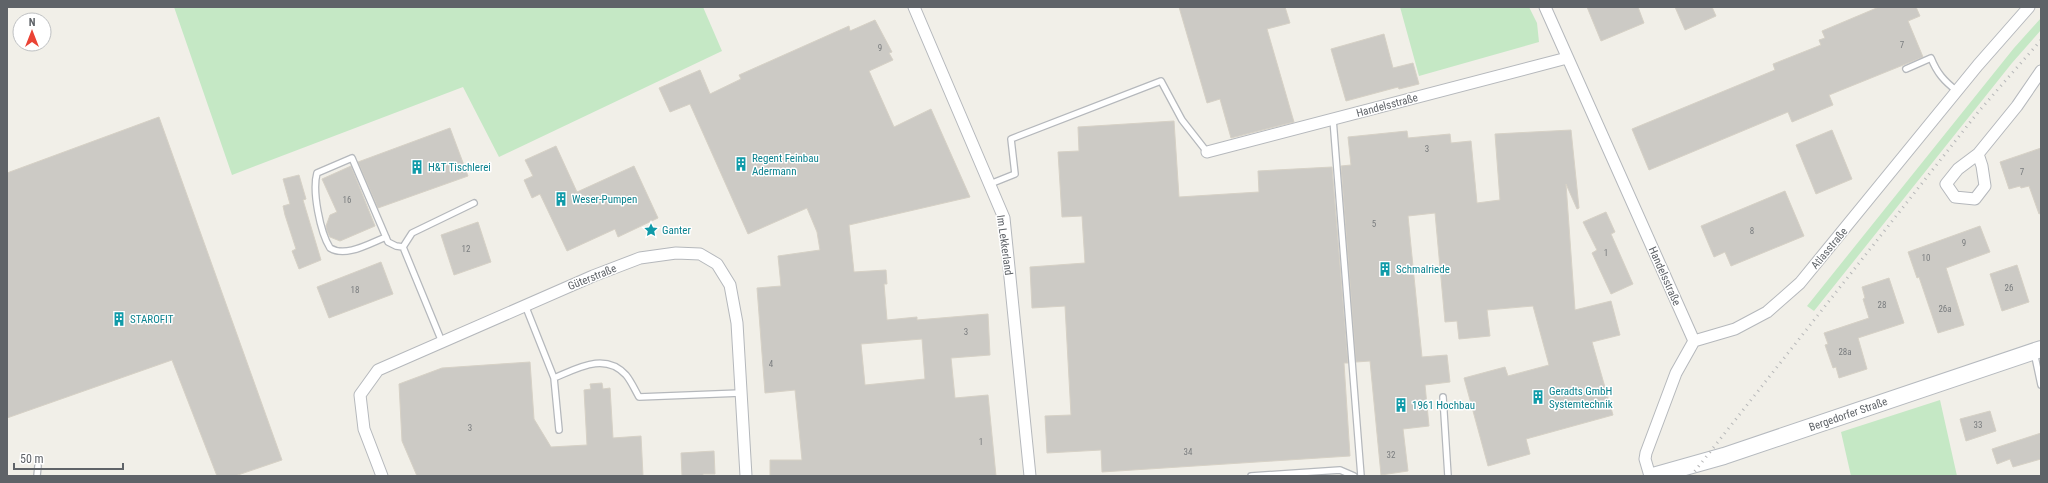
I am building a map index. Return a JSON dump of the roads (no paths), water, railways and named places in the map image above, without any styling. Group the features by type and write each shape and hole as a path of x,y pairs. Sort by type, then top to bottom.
{"street":[{"name":"Im Lekkerland","path":"914,7 1004,218 1030,476"},
{"name":"Handelsstraße","path":"1545,7 1694,341"},
{"name":"Atlasstraße","path":"1694,341 1735,329 1767,312 1800,283 1957,91 2029,7"},
{"name":"Handelsstraße","path":"1206,152 1567,58"},
{"path":"1978,154 2017,106 2041,71"},
{"name":"Güterstraße","path":"382,476 364,429 360,395 378,370 525,305 640,258 676,254 700,254 716,264 730,285 737,323 746,476"},
{"path":"1650,476 1645,459 1646,453 1676,373 1694,341"},
{"name":"Bergedorfer Straße","path":"1653,476 1724,456 2038,350"}],"lane":[{"path":"1906,69 1931,58 1940,77 1957,91"},
{"path":"990,184 1015,174 1011,139 1162,81 1182,120 1206,152"},
{"path":"1333,119 1360,476"},
{"path":"386,237 345,252 336,252 330,248 320,221 315,180 317,173 352,158 386,237 388,242 396,246 403,247"},
{"path":"403,247 412,232 474,203"},
{"path":"403,247 442,342"},
{"path":"525,305 554,378 559,430"},
{"path":"2038,350 2041,385"},
{"path":"554,378 594,362 610,365 626,375 639,397 741,393"},
{"path":"1443,397 1448,476"},
{"path":"37,476 38,466"},
{"path":"1251,476 1340,470 1354,476"}],"railway":[{"path":"1691,476 1979,111 2041,40"}],"place":[{"name":"Regent Feinbau Adermann","path":"741,164"},
{"name":"H&T Tischlerei","path":"417,167"},
{"name":"Weser-Pumpen","path":"561,199"},
{"name":"Ganter","path":"651,230"},
{"name":"Schmalriede","path":"1385,269"},
{"name":"STAROFIT","path":"119,319"},
{"name":"Geradts GmbH Systemtechnik","path":"1538,397"},
{"name":"1961 Hochbau","path":"1401,405"}]}
